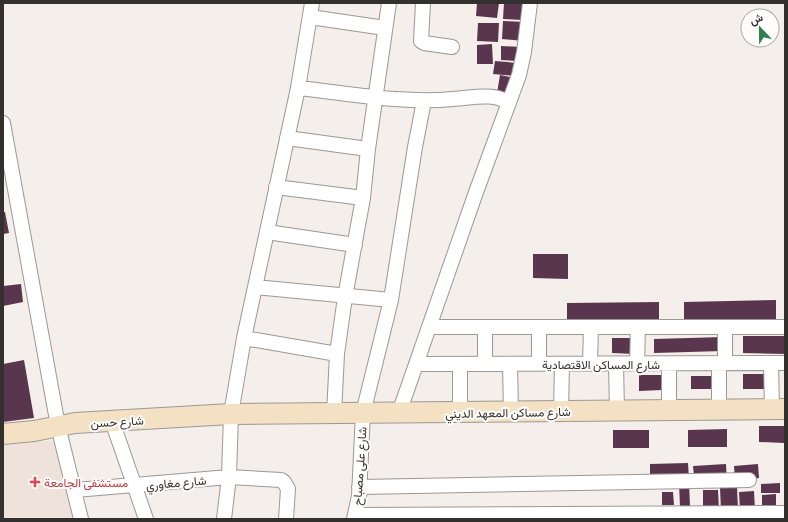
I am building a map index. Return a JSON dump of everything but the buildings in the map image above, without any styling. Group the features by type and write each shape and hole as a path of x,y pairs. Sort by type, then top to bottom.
{"street":[{"path":"224,519 229,477 231,414 244,338 298,88 312,3"},
{"path":"334,414 337,354 345,297 363,198 375,96 389,3"},
{"path":"423,3 421,40 424,43 452,47"},
{"path":"399,413 519,75 524,52 530,3"},
{"path":"310,17 385,28"},
{"path":"298,88 424,101 491,96 504,99 509,103"},
{"name":"شارع على مصباح","path":"355,517 359,487 363,413 391,300 415,147 424,101"},
{"path":"3,123 58,426 81,519"},
{"path":"287,138 368,149"},
{"path":"276,187 363,198"},
{"path":"267,232 355,245"},
{"path":"255,287 345,297 391,300"},
{"path":"429,327 785,327"},
{"path":"485,327 485,364"},
{"path":"539,327 539,364"},
{"path":"590,364 591,327"},
{"path":"637,364 638,327"},
{"path":"719,410 725,327"},
{"path":"244,338 337,354"},
{"path":"778,363 778,409"},
{"name":"شارع المساكن الاقتصادية","path":"416,364 778,363"},
{"path":"510,364 511,412"},
{"path":"561,411 562,364"},
{"path":"616,364 617,411"},
{"path":"669,364 669,410"},
{"path":"460,365 460,413"},
{"name":"شارع مساكن المعهد الديني","path":"231,414 778,409"},
{"name":"شارع حسن","path":"3,434 34,431 75,423 231,414"},
{"path":"112,422 146,519"},
{"name":"شارع مغاوري","path":"75,490 229,477 284,482 288,489 286,519"},
{"path":"359,487 749,480"},
{"path":"355,517 785,513"}],"shaded area":[{"name":"مستشفى الجامعة","path":"58,440 74,519 3,519 3,445"}],"place":[{"name":"مستشفى الجامعة","path":"35,482"}]}
